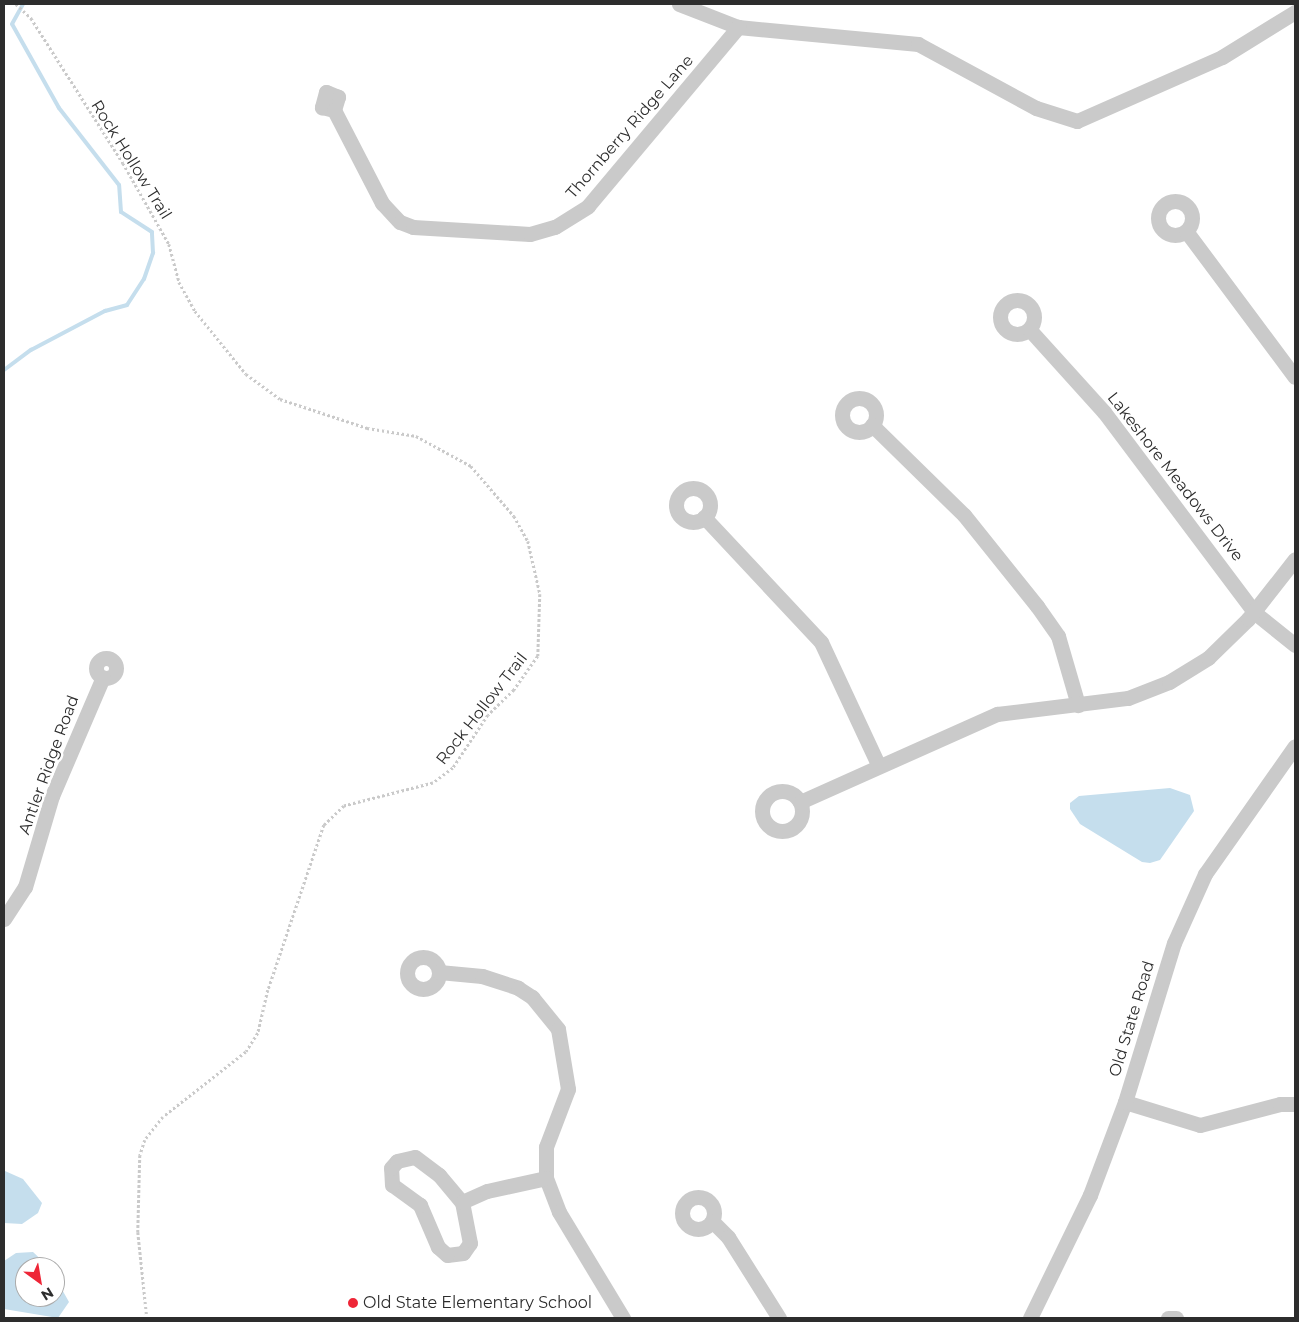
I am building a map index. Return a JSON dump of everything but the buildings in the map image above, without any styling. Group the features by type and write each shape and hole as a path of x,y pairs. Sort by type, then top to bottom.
{"street":[{"path":"679,4 738,27 918,44 1036,108 1077,121 1222,57 1295,12"},
{"name":"Thornberry Ridge Lane","path":"334,110 382,203 400,222 413,227 530,234 555,227 588,206 738,27"},
{"path":"1186,231 1295,377"},
{"name":"Lakeshore Meadows Drive","path":"1029,329 1104,412 1255,613 1295,645"},
{"path":"872,425 964,515 1037,606 1058,636 1078,705"},
{"path":"704,517 820,642 878,764"},
{"path":"800,802 878,764 997,714 1128,698 1169,682 1208,658 1255,613 1295,559"},
{"name":"Antler Ridge Road","path":"4,919 25,887 56,788 102,677"},
{"name":"Old State Road","path":"1030,1318 1090,1195 1125,1102 1174,943 1205,874 1295,746"},
{"path":"439,972 482,976 518,988 532,997 558,1029 568,1089 546,1147 546,1178 559,1212 623,1318"},
{"path":"1125,1102 1200,1125 1280,1104 1295,1104"},
{"path":"415,1157 434,1170 462,1202 470,1243 463,1253 447,1255 438,1247 420,1205 392,1185 390,1168 397,1161 415,1157"},
{"path":"462,1202 486,1190 546,1178"},
{"path":"712,1221 728,1237 780,1318"},
{"path":"1168,1318 1176,1318"}],"path":[{"name":"Rock Hollow Trail","path":"16,4 28,15 132,179 169,244 191,304 217,340 268,392 356,425 416,436 454,455 471,466 514,516 528,541 540,594 538,656 520,682 488,715 453,768 433,783 344,806 334,813 317,844 271,980 258,1033 246,1052 163,1117 155,1126 140,1155 138,1178 147,1318"}],"water":[{"path":"1170,788 1190,795 1194,811 1160,860 1150,863 1142,862 1080,824 1070,809 1070,803 1079,796"},
{"path":"5,1171 23,1179 42,1203 38,1213 22,1224 4,1223"},
{"path":"33,1252 38,1257 15,1257 15,1307 65,1307 65,1295 69,1302 58,1318 4,1309 4,1261 16,1253"}],"waterway":[{"path":"4,370 31,350 105,311 127,305 144,279 153,253 152,232 121,212 119,185 59,108 12,24 23,4"}],"place":[{"name":"Old State Elementary School","path":"353,1303"}]}
